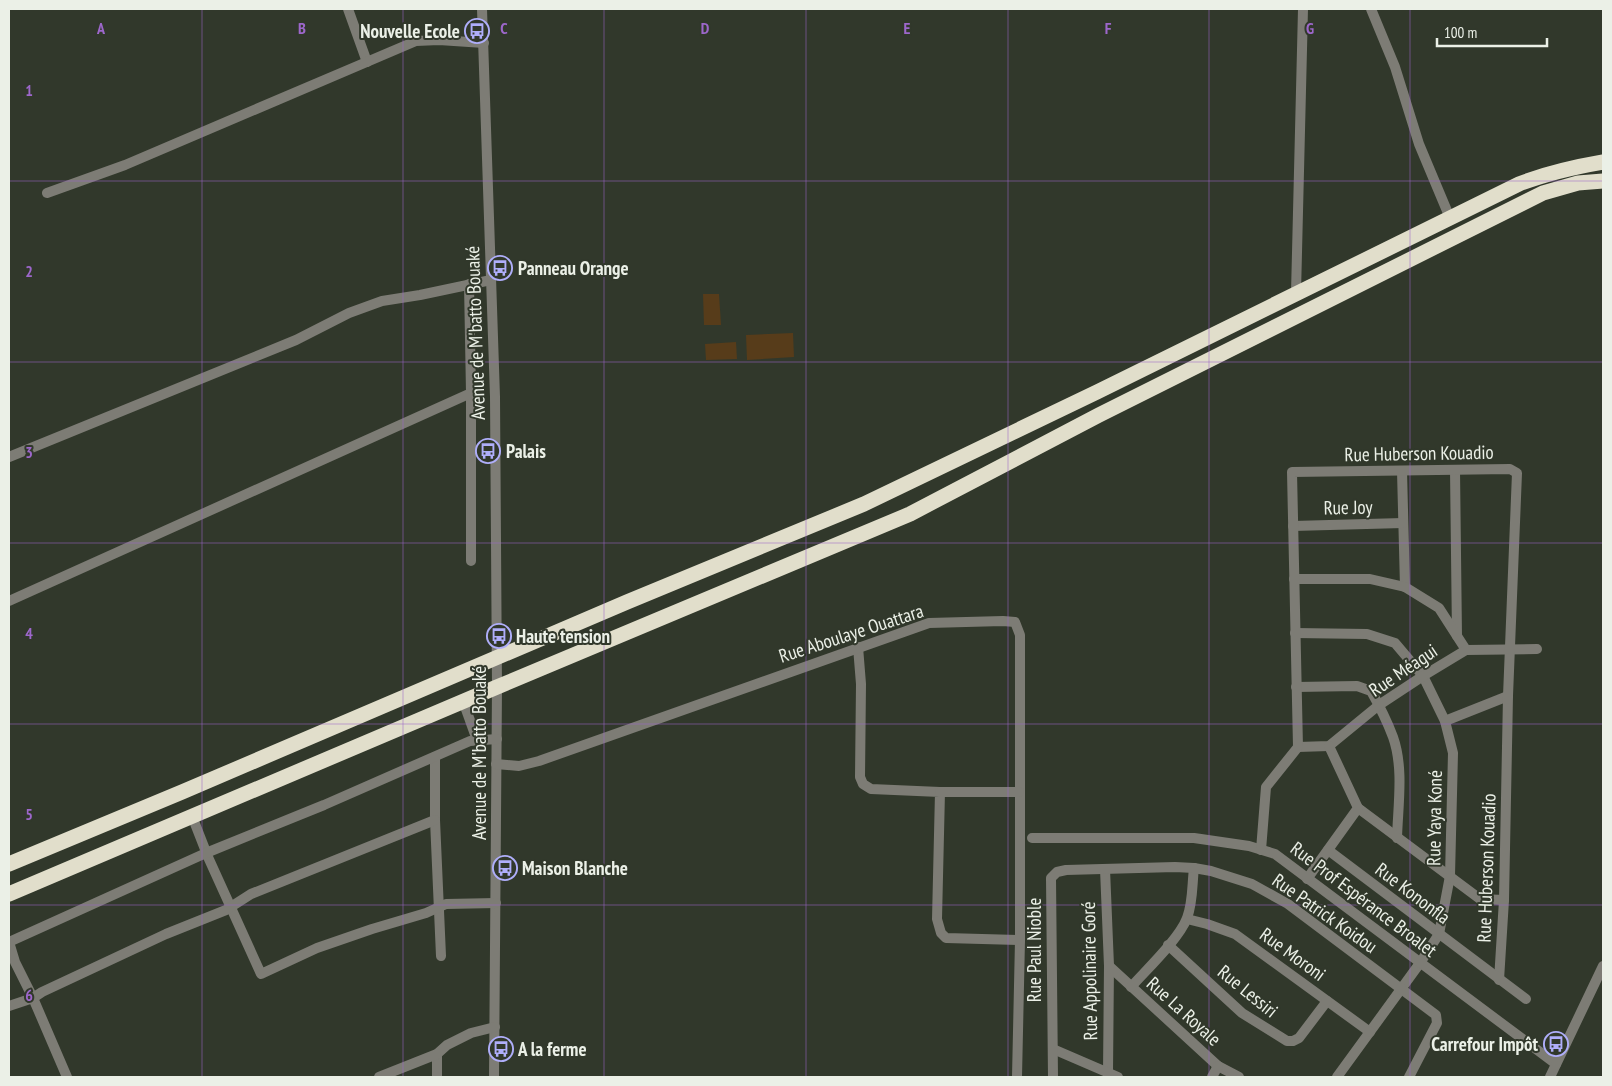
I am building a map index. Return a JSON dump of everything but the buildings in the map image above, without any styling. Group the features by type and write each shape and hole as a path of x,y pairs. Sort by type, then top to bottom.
{"highway":[{"path":"9,864 864,504 1098,392 1520,184 1577,166 1603,162"},
{"path":"9,894 910,514 1115,406 1543,193 1578,183 1603,181"}],"street":[{"path":"348,9 367,62"},
{"name":"Avenue de M'batto Bouaké","path":"482,9 495,397 497,687 494,1077"},
{"path":"1296,294 1303,9"},
{"path":"1371,9 1396,67 1419,144 1450,218"},
{"path":"47,193 125,165 416,41 439,40 484,44"},
{"path":"9,457 296,340 349,313 382,301 491,280"},
{"path":"469,284 471,561"},
{"path":"9,601 471,393"},
{"name":"Rue Huberson Kouadio","path":"1298,747 1292,472 1510,469 1517,473 1508,696 1504,900 1499,980"},
{"path":"1455,470 1457,636"},
{"path":"1402,471 1405,588"},
{"name":"Rue Joy","path":"1293,526 1403,523"},
{"path":"1294,579 1370,579 1405,588 1439,608 1466,650"},
{"name":"Rue Aboulaye Ouattara","path":"496,764 519,766 539,761 929,623 1003,620 1015,622 1020,635 1020,940 1017,1077"},
{"name":"Rue Yaya Koné","path":"1296,633 1368,634 1395,643 1423,676 1445,720 1452,753 1450,876 1439,934 1337,1077"},
{"path":"858,647 861,684 860,777 863,784 871,789 940,792 1019,792"},
{"name":"Rue Méagui","path":"1329,746 1379,705 1466,650 1537,649"},
{"path":"1296,688 1356,686 1370,691 1379,705 1393,738 1398,760 1397,838"},
{"path":"1445,720 1508,696"},
{"path":"463,701 477,740"},
{"path":"67,1077 33,998 15,962 9,942 206,853 470,741 496,739"},
{"path":"1261,850 1266,787 1298,747 1329,746 1358,808 1480,899 1504,900"},
{"path":"435,757 434,820 441,956"},
{"path":"940,792 937,920 941,933 946,938 1020,940"},
{"path":"1308,879 1358,808"},
{"path":"192,816 206,853 261,974 317,948 426,913 446,904 496,902"},
{"path":"9,1006 33,998 42,992 166,934 226,910 251,894 434,820"},
{"name":"Rue Prof Espérance Broalet","path":"1032,838 1194,838 1250,846 1274,854 1556,1064"},
{"name":"Rue Kononfla","path":"1328,850 1526,999"},
{"name":"Rue Patrick Koidou","path":"1105,869 1175,867 1211,871 1252,884 1288,904 1436,1015 1437,1023 1409,1077"},
{"path":"1131,987 1168,945 1187,919 1194,868"},
{"name":"Rue Appolinaire Goré","path":"1105,869 1109,966 1108,1072"},
{"name":"Rue Paul Nioble","path":"1053,1077 1051,878 1057,872 1066,870 1105,869"},
{"name":"Rue Moroni","path":"1187,919 1235,934 1370,1032"},
{"name":"Rue Lessiri","path":"1168,945 1242,1014 1287,1042 1299,1038 1328,1001"},
{"name":"Rue La Royale","path":"1109,966 1218,1066 1239,1077"},
{"path":"1550,1077 1603,966"},
{"path":"379,1077 437,1054 447,1045 471,1033 495,1027"},
{"path":"1053,1049 1118,1077"},
{"path":"437,1054 437,1077"},
{"path":"1212,1077 1218,1066"}],"shaded area":[{"path":"703,294 719,294 721,325 704,325"},
{"path":"793,333 794,357 747,360 746,335"},
{"path":"736,342 737,359 706,360 705,344"}],"place":[{"name":"Nouvelle Ecole","path":"477,31"},
{"name":"Panneau Orange","path":"500,268"},
{"name":"Palais","path":"488,451"},
{"name":"Haute tension","path":"499,636"},
{"name":"Maison Blanche","path":"505,868"},
{"name":"Carrefour Impôt","path":"1556,1044"},
{"name":"A la ferme","path":"501,1049"}]}
